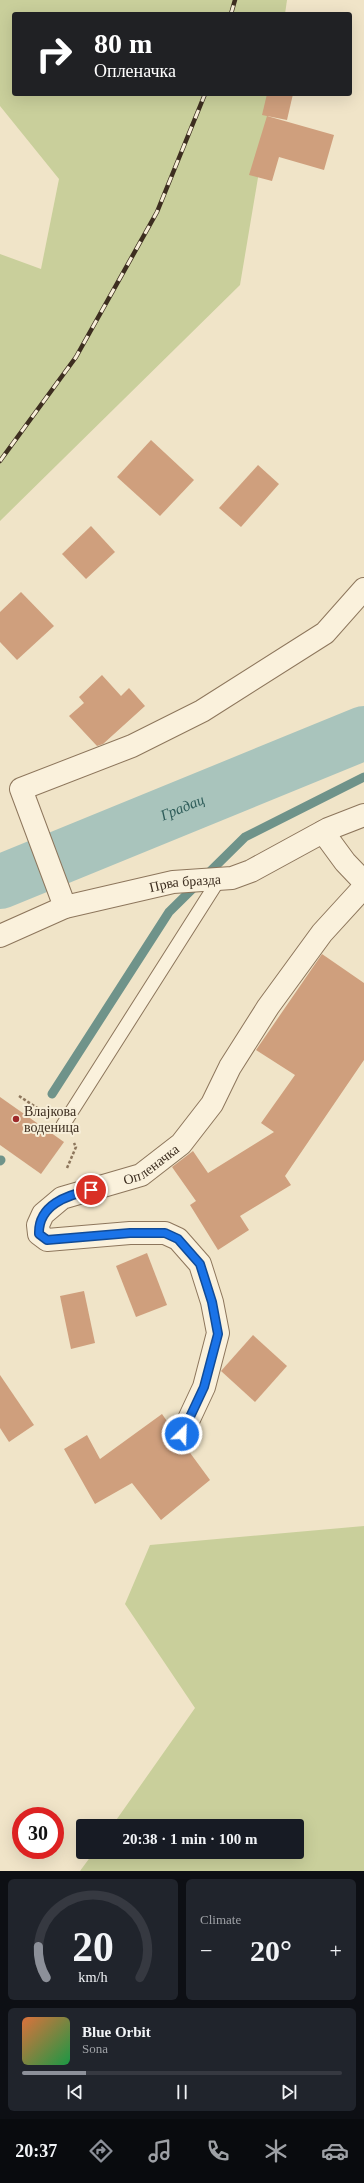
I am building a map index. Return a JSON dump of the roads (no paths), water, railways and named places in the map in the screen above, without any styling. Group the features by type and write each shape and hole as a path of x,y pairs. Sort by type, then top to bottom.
{"street":[{"path":"65,907 21,789 132,746 202,711 325,633 364,588"},
{"name":"Прва бразда","path":"0,936 65,907 173,882 218,881 232,878 251,871 323,832 364,815"},
{"path":"323,832 345,862 364,882"},
{"name":"Опленачка","path":"182,1434 204,1387 218,1334 212,1302 200,1264 178,1239 165,1233 130,1233 47,1240 39,1234 38,1225 43,1214 62,1198 141,1175 181,1144 212,1104 230,1066 268,1006 322,933 364,887"}],"lane":[{"path":"63,1125 218,881"}],"waterway":[{"name":"Градац","path":"0,882 364,733"},
{"path":"52,1094 169,912 245,837 364,777"}],"railway":[{"path":"232,12 235,0"},
{"path":"0,461 76,357 157,212 204,96"}],"place":[{"name":"Влајкова воденица","path":"16,1119"}]}
